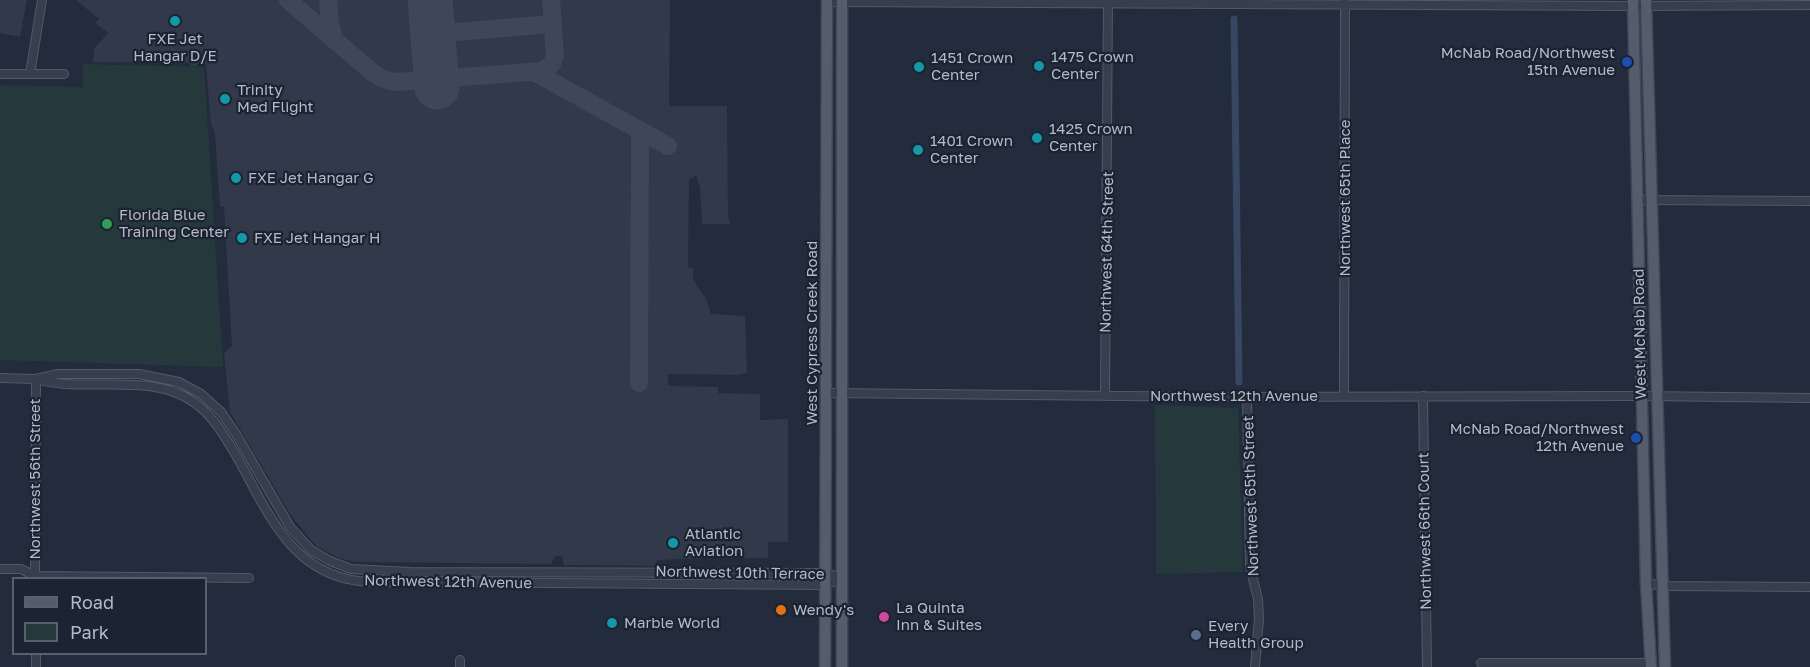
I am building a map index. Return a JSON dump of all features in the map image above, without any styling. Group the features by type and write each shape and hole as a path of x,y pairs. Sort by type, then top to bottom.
{"main road":[{"name":"West Cypress Creek Road","path":"825,667 827,1"},
{"name":"West Cypress Creek Road","path":"842,1 842,667"},
{"name":"West McNab Road","path":"1646,2 1665,667"},
{"name":"West McNab Road","path":"1633,3 1646,583 1650,665"},
{"path":"827,122 837,131 842,145"}],"street":[{"path":"30,74 42,0"},
{"path":"827,1 1646,2 1810,5"},
{"name":"Northwest 64th Street","path":"1105,396 1108,1"},
{"name":"Northwest 65th Place","path":"1344,396 1345,2"},
{"path":"0,74 64,74"},
{"path":"1638,200 1810,201"},
{"name":"Northwest 12th Avenue","path":"36,379 58,374 139,374 159,376 179,382 201,394 221,412 290,527 311,550 351,569 410,572 603,572"},
{"name":"Northwest 12th Avenue","path":"0,378 36,379 58,384 151,386 174,392 195,403 213,419 288,543 315,566 337,576 360,581 627,582"},
{"name":"Northwest 56th Street","path":"35,577 36,379"},
{"name":"Northwest 12th Avenue","path":"826,393 1247,397 1810,398"},
{"name":"Northwest 66th Court","path":"1423,396 1427,667"},
{"name":"Northwest 65th Street","path":"1247,397 1250,567 1258,599 1259,619 1255,667"},
{"path":"245,471 255,466"},
{"path":"0,568 21,569 35,577"},
{"path":"410,572 410,582"},
{"name":"Northwest 10th Terrace","path":"603,572 826,573 842,578"},
{"path":"663,572 664,583"},
{"path":"207,578 249,578"},
{"name":"Northwest 10th Terrace","path":"627,582 826,585 842,578"},
{"path":"1646,583 1662,586 1810,587"},
{"path":"1481,663 1650,665"}],"shaded area":[{"path":"0,0 27,0 20,37 0,33"},
{"path":"76,0 670,0 669,106 727,106 728,217 731,224 702,224 700,187 696,175 689,180 688,267 693,268 693,279 706,299 711,314 745,316 747,373 738,375 668,374 668,384 670,386 718,387 718,393 760,394 760,420 788,419 788,542 768,542 768,558 721,558 721,553 711,553 711,558 657,560 654,566 564,565 562,556 555,556 551,564 355,562 339,558 316,546 290,514 230,412 224,353 232,346 224,207 220,206 215,134 211,124 206,64 197,63 197,66 191,66 190,63 93,62 94,49 108,33 95,23 99,19"}],"green space":[{"name":"Florida Blue Training Center","path":"83,64 204,67 223,367 0,360 0,85 83,87"},
{"path":"1155,405 1238,408 1243,572 1156,574"}],"waterway":[{"path":"1234,19 1239,382"}],"taxiway":[{"path":"288,0 372,72 383,79 396,82 542,71 552,64 555,55 551,0"},
{"path":"328,0 330,24 335,41"},
{"path":"433,34 552,24"},
{"path":"536,73 668,146"},
{"path":"639,383 640,130"}],"runway":[{"path":"430,0 437,87"}],"place":[{"name":"FXE Jet Hangar D/E","path":"175,21"},
{"name":"McNab Road/Northwest 15th Avenue","path":"1627,62"},
{"name":"1475 Crown Center","path":"1039,66"},
{"name":"1451 Crown Center","path":"919,67"},
{"name":"Trinity Med Flight","path":"225,99"},
{"name":"1425 Crown Center","path":"1037,138"},
{"name":"1401 Crown Center","path":"918,150"},
{"name":"FXE Jet Hangar G","path":"236,178"},
{"name":"Florida Blue Training Center","path":"107,224"},
{"name":"FXE Jet Hangar H","path":"242,238"},
{"name":"McNab Road/Northwest 12th Avenue","path":"1636,438"},
{"name":"Atlantic Aviation","path":"673,543"},
{"name":"Wendy's","path":"781,610"},
{"name":"La Quinta Inn & Suites","path":"884,617"},
{"name":"Marble World","path":"612,623"},
{"name":"Every Health Group","path":"1196,635"}]}
